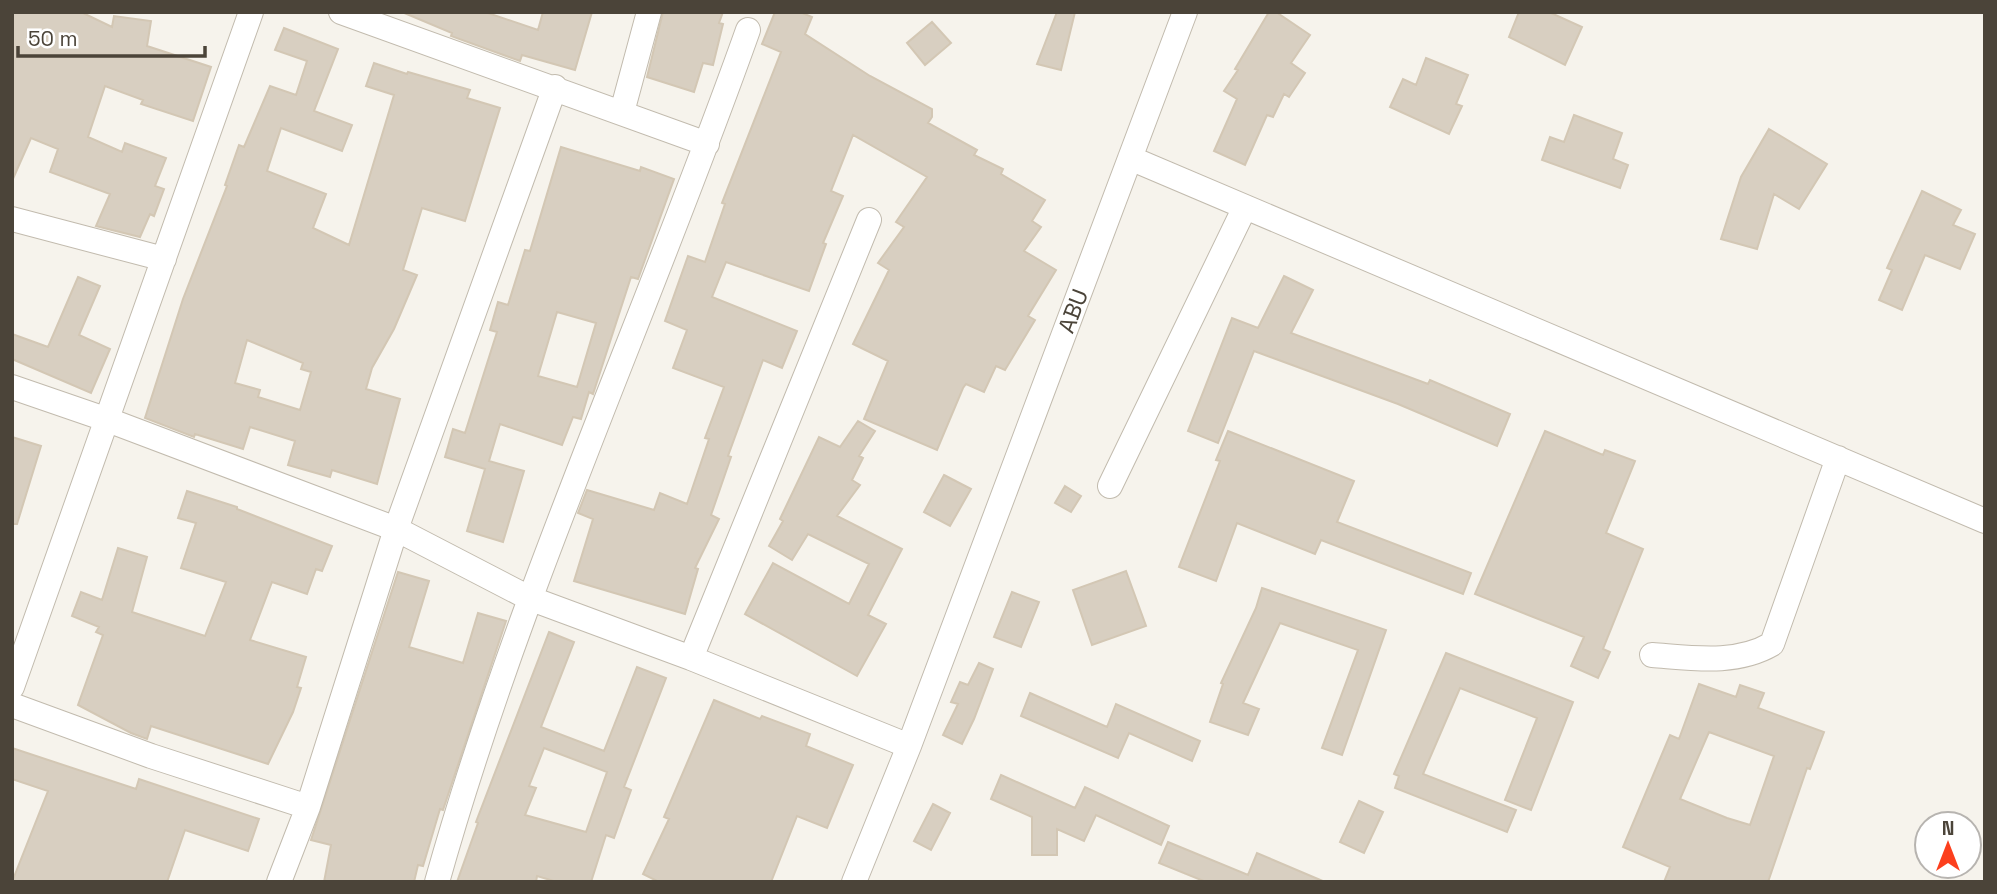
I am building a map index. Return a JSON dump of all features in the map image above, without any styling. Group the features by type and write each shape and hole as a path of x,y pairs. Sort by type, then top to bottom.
{"street":[{"path":"12,687 251,12"},
{"path":"341,12 708,144"},
{"path":"622,112 649,12"},
{"name":"ABU","path":"854,882 909,746 1185,12"},
{"path":"437,882 458,806 529,598 708,144 748,30"},
{"path":"279,882 308,807 396,528 555,88"},
{"path":"1130,158 1985,521"},
{"path":"1110,486 1245,206"},
{"path":"12,219 164,259"},
{"path":"691,658 869,220"},
{"path":"12,387 108,420 396,528 529,598 691,658 909,746"},
{"path":"1652,655 1695,659 1733,658 1756,653 1772,643 1838,458"},
{"path":"12,705 151,756 308,807"}],"building":[{"path":"12,12 81,12 112,27 114,16 151,21 147,46 211,67 193,121 141,104 143,100 105,86 88,137 122,152 125,143 166,158 155,186 164,189 154,216 150,214 140,237 96,226 110,194 50,172 58,149 31,138 12,181"},
{"path":"402,12 485,12 538,30 543,12 592,12 575,70 522,55 520,61 451,36 452,33"},
{"path":"663,12 723,12 719,23 723,24 713,65 703,63 694,92 647,77"},
{"path":"775,12 800,12 812,17 805,34 870,76 932,109 932,117 928,123 977,150 974,155 1003,169 1001,174 1045,200 1032,221 1041,227 1024,251 1056,270 1028,316 1035,320 1005,370 996,366 984,392 966,384 937,450 864,419 888,361 853,344 889,270 878,263 904,227 896,222 927,177 853,135 831,191 843,196 823,243 826,244 809,291 726,262 712,297 797,331 782,368 763,360 728,456 731,457 711,515 719,519 695,568 698,569 685,614 574,581 593,519 578,513 587,490 654,510 660,493 687,504 709,439 705,438 724,387 673,368 687,330 665,321 688,256 705,262 725,204 722,203 781,52 762,44"},
{"path":"1057,12 1075,12 1061,70 1037,64"},
{"path":"1269,12 1276,12 1310,35 1291,63 1305,73 1289,97 1284,94 1273,117 1267,115 1245,165 1214,151 1237,99 1224,91"},
{"path":"1519,12 1549,12 1582,27 1565,65 1509,37"},
{"path":"932,22 951,43 925,65 907,43"},
{"path":"284,28 338,49 314,111 352,125 342,151 281,128 267,171 326,194 313,228 349,245 394,95 366,86 374,63 470,90 467,98 500,108 465,221 422,208 403,270 417,275 394,329 372,368 366,389 400,399 377,484 332,470 330,477 288,465 295,441 250,427 243,449 195,434 194,437 145,418 183,299 227,186 225,185 239,145 244,147 270,86 296,95 307,61 275,50","holes":["247,340 303,363 301,369 311,372 300,410 258,397 260,390 235,383"]},
{"path":"1426,58 1468,75 1456,104 1462,106 1449,134 1390,107 1403,79 1416,85"},
{"path":"1574,115 1622,133 1613,159 1628,165 1620,188 1542,160 1550,137 1564,142"},
{"path":"1769,129 1827,164 1799,209 1774,194 1757,249 1721,239 1741,177"},
{"path":"561,147 640,171 641,167 674,179 638,279 631,277 593,394 589,392 581,419 573,417 562,445 500,424 489,461 524,471 503,542 467,531 485,469 445,457 453,429 465,433 497,332 490,330 498,302 508,305 525,250 530,251","holes":["557,312 596,323 577,387 538,376"]},
{"path":"1922,191 1961,210 1953,225 1975,234 1960,269 1925,255 1902,310 1879,300 1892,270 1887,268"},
{"path":"1284,276 1313,290 1291,333 1428,384 1430,380 1510,414 1497,446 1398,404 1254,351 1218,443 1188,431 1232,318 1258,328"},
{"path":"78,277 100,286 79,335 110,349 91,393 12,359 12,334 48,347"},
{"path":"858,421 875,431 859,456 863,458 852,480 860,485 837,516 902,549 868,615 886,624 857,676 745,614 773,563 849,604 869,564 808,534 792,560 769,546 783,521 780,519 819,437 840,447"},
{"path":"1228,431 1354,481 1337,522 1471,573 1463,594 1321,540 1315,554 1237,523 1216,581 1179,567 1220,461 1216,460"},
{"path":"1545,431 1603,455 1605,450 1635,461 1606,533 1643,549 1603,649 1610,652 1598,678 1571,666 1584,637 1475,594"},
{"path":"12,437 41,446 17,524 12,524"},
{"path":"944,475 971,489 950,526 924,512"},
{"path":"1065,486 1081,496 1071,512 1055,503"},
{"path":"187,491 237,507 332,546 322,571 316,569 307,594 272,582 250,640 306,657 297,687 301,688 293,712 268,764 151,726 147,739 78,705 103,635 96,632 99,627 72,616 81,592 102,600 118,548 147,557 132,612 205,636 226,582 181,568 196,523 178,518"},
{"path":"1126,571 1146,626 1092,645 1073,590"},
{"path":"398,572 429,581 409,647 463,663 478,613 506,621 443,810 440,809 423,866 418,865 414,882 324,882 331,845 311,840"},
{"path":"1262,588 1386,630 1342,755 1322,748 1358,650 1280,623 1243,703 1259,709 1248,735 1210,722 1223,684 1221,683 1256,608"},
{"path":"1012,592 1039,602 1021,647 994,637"},
{"path":"549,632 574,642 541,727 604,751 637,667 666,678 624,787 631,790 614,838 606,835 591,882 557,882 537,876 536,882 457,882 478,823 476,822","holes":["544,748 607,772 586,832 525,815 536,788 529,786"]},
{"path":"1446,653 1573,702 1531,810 1505,800 1537,718 1460,688 1423,774 1516,810 1507,832 1395,788 1399,776 1394,774"},
{"path":"979,663 993,669 962,744 943,735 958,704 951,702 960,682 968,685"},
{"path":"1699,684 1736,697 1740,685 1764,693 1758,708 1824,732 1810,769 1807,768 1768,882 1664,882 1670,867 1623,847 1670,735 1679,739","holes":["1709,732 1774,756 1750,825 1680,799"]},
{"path":"1030,693 1107,727 1116,704 1200,741 1192,761 1129,733 1118,758 1021,716"},
{"path":"714,700 760,719 762,716 810,734 806,746 853,765 827,828 797,816 771,882 659,882 643,874 669,819 664,817"},
{"path":"12,748 136,789 139,779 259,819 248,851 185,830 167,882 12,882 48,791 12,779"},
{"path":"1001,775 1075,808 1085,787 1169,826 1161,845 1096,815 1084,841 1057,829 1057,855 1032,855 1032,817 991,799"},
{"path":"1359,801 1383,812 1364,853 1340,842"},
{"path":"933,804 950,813 931,850 914,841"},
{"path":"1168,842 1248,875 1257,853 1325,882 1206,882 1159,863"}]}
